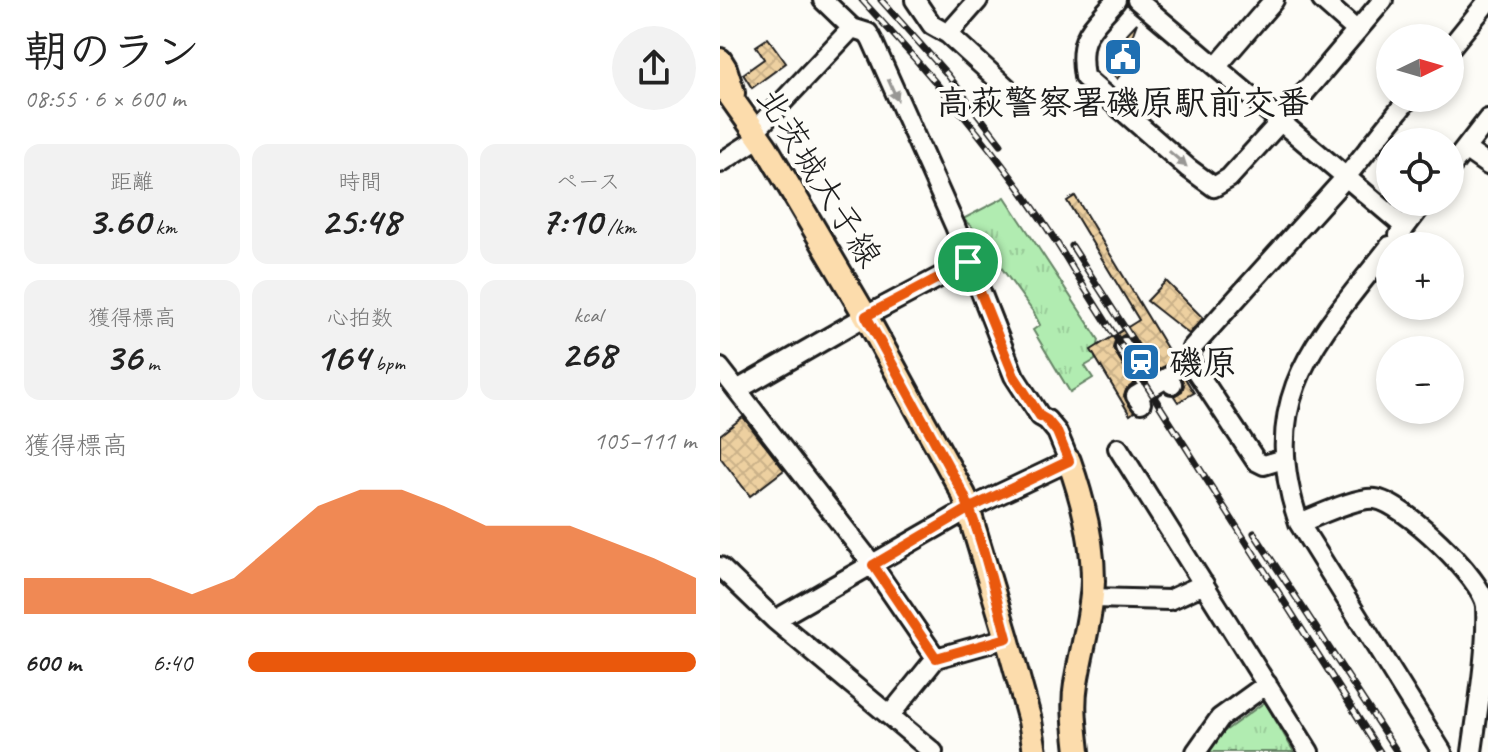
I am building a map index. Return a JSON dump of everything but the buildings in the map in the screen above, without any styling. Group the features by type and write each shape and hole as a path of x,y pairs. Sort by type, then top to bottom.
{"main road":[{"path":"720,60 725,68 728,98"},
{"name":"北茨城大子線","path":"720,82 728,98 758,133 866,316 970,508 1030,721 1035,752"},
{"path":"1069,461 1089,535 1092,598 1074,696 1078,752"}],"street":[{"path":"775,620 970,508 1069,461 1057,432 1040,416 1014,376 955,226 872,40 868,33 852,28 823,0"},
{"path":"915,0 932,25 948,34 1007,88"},
{"path":"948,34 978,0"},
{"path":"1116,0 1083,39 1081,58 1084,77 1214,187 1229,178 1280,122 1383,0"},
{"path":"1137,0 1405,227"},
{"path":"1217,66 1274,0"},
{"path":"1322,0 1357,31"},
{"path":"1464,31 1488,1"},
{"path":"720,163 758,133 852,28"},
{"path":"1284,459 1264,465 1256,461 1189,360 1192,348 1346,177 1398,112"},
{"path":"1488,119 1465,149 1488,165"},
{"path":"1401,232 1413,216"},
{"path":"737,390 968,262"},
{"path":"1376,264 1319,338 1295,382 1286,422 1284,459 1287,483 1299,523 1442,752"},
{"path":"1125,347 1155,390"},
{"path":"720,368 873,565 936,658"},
{"path":"1118,448 1309,752"},
{"path":"1299,523 1365,500 1382,501 1427,533 1476,583 1486,607 1487,641 1472,752"},
{"path":"720,567 775,620 933,752"},
{"path":"1092,598 1169,600 1204,584"},
{"path":"890,715 936,658 1007,638"},
{"path":"1196,752 1220,718 1267,684"}],"green space":[{"path":"1005,197 1099,340 1095,360 1085,366 1093,378 1070,392 1033,330 1040,325 1034,313 963,219"},
{"path":"1265,702 1294,752 1196,752"}],"railway":[{"path":"862,0 949,98 1030,202 1380,752"},
{"path":"881,0 947,74 1001,144"},
{"path":"1072,246 1150,367"},
{"path":"1254,533 1397,752"}],"place":[{"name":"高萩警察署磯原駅前交番","path":"1123,57"},
{"name":"磯原","path":"1141,362"}],"route":[{"path":"968,262 866,316 970,508 1007,638 936,658 873,565 946,520 970,508 982,501 1069,461 1057,432 1040,416 1014,376 968,262"}]}
